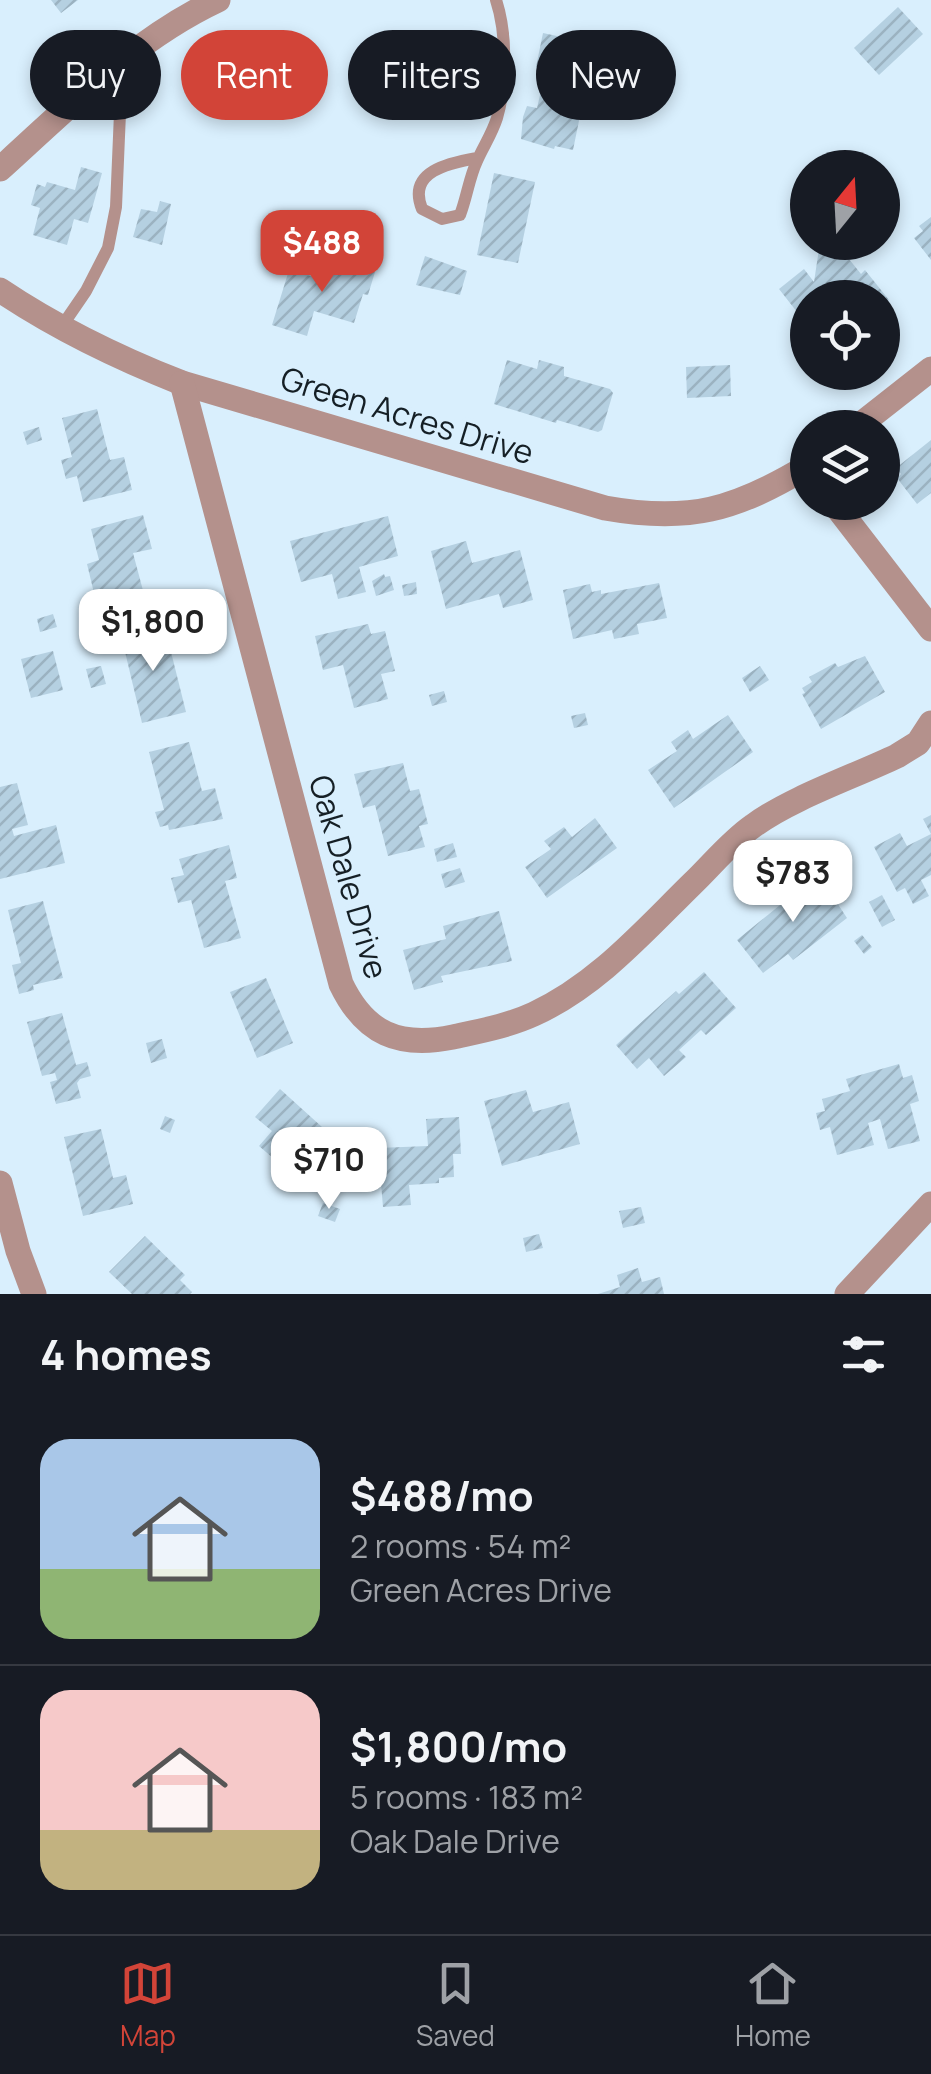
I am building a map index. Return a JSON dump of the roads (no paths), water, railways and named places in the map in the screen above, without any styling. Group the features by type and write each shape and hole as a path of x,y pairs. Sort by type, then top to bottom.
{"street":[{"path":"161,32 218,0"},
{"path":"0,169 54,120"},
{"name":"Green Acres Drive","path":"0,290 116,357 182,382 605,508 641,515 682,515 738,503 790,477"},
{"path":"879,410 931,369"},
{"name":"Oak Dale Drive","path":"182,382 340,984 351,1006 387,1035 408,1041 438,1040 531,1016 564,998 609,965 754,824 897,756 918,743 931,724"},
{"path":"847,520 931,629"},
{"path":"0,1183 34,1294"},
{"path":"847,1294 931,1204"}],"lane":[{"path":"477,158 446,163 423,178 417,196 422,209 442,219 460,214 477,158 484,151 498,117 504,26 496,0"},
{"path":"60,328 86,292 108,248 116,207 120,120"}]}
